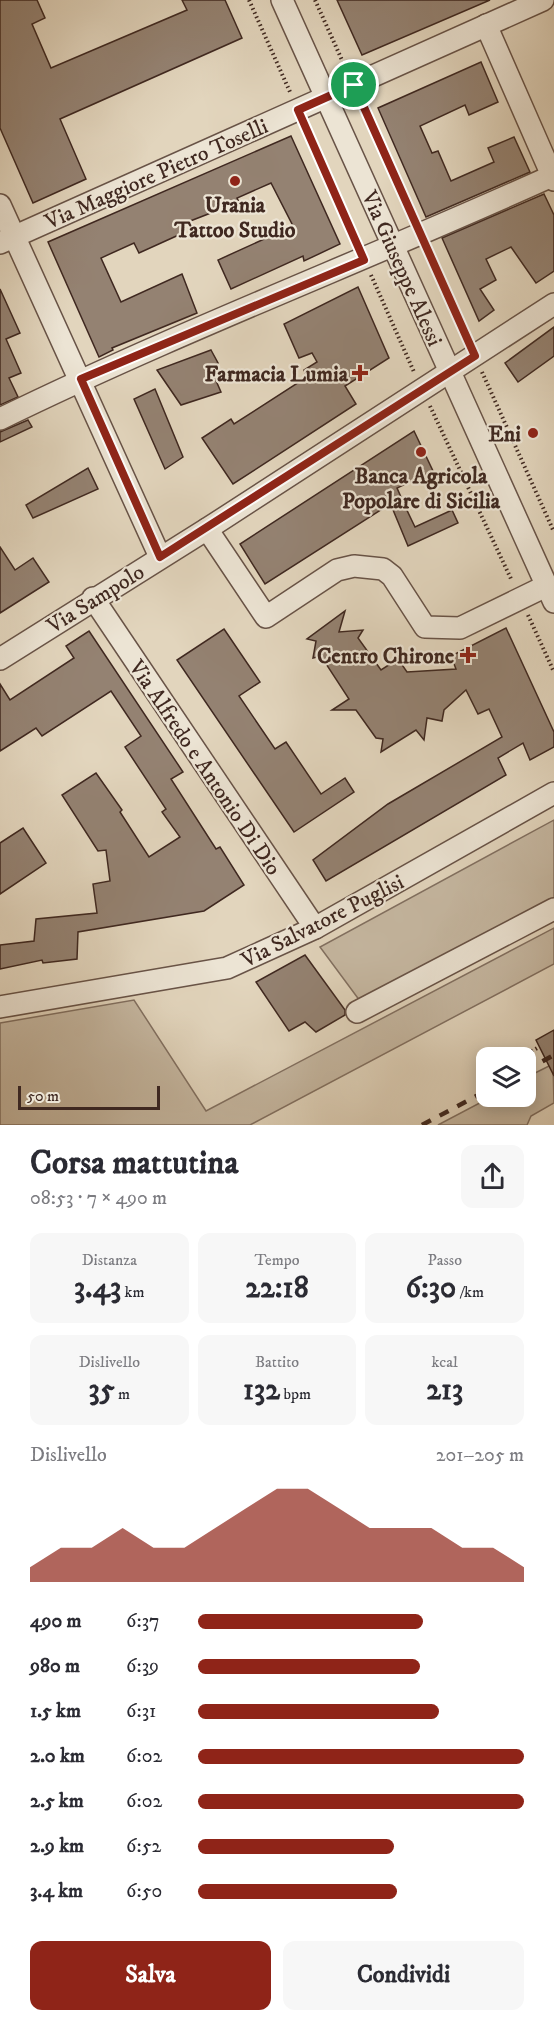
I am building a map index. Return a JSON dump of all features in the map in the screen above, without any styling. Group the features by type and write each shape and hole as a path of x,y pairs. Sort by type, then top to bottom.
{"street":[{"name":"Via Giuseppe Alessi","path":"282,0 550,594"},
{"name":"Via Maggiore Pietro Toselli","path":"7,239 543,0"},
{"path":"0,419 81,379 553,178 486,25"},
{"path":"0,205 7,239 81,379 160,557"},
{"name":"Via Sampolo","path":"0,659 96,602 160,557 450,373 554,304"},
{"path":"207,529 266,617 337,570 354,566 382,569 392,576 425,627 460,628 520,598 550,594"},
{"name":"Via Alfredo e Antonio Di Dio","path":"96,602 315,928"},
{"name":"Via Salvatore Puglisi","path":"0,1007 227,968 315,928 554,794"},
{"path":"357,1012 554,909"}],"path":[{"path":"249,0 422,390 554,672"},
{"path":"315,0 554,532"}],"shaded area":[{"path":"554,820 554,898 360,1001 320,947"},
{"path":"554,928 554,964 250,1125 0,1125 0,1023 134,1000 206,1111"},
{"path":"553,1064 554,1103 531,1116 527,1125 438,1125 476,1105 476,1107 536,1107 536,1072"}],"building":[{"path":"0,0 37,0 45,18 32,24 51,68 187,10 182,0 225,0 242,38 60,119 86,179 33,203 0,128"},
{"path":"337,0 490,0 362,55"},
{"path":"481,62 498,102 469,115 465,105 420,126 432,153 438,151 451,181 494,162 488,148 514,137 530,172 426,217 378,108"},
{"path":"291,136 340,244 304,261 303,256 231,289 218,260 293,226 271,183 237,198 239,202 180,225 183,233 139,253 134,243 101,258 121,302 182,274 197,313 112,348 113,350 99,357 48,242"},
{"path":"544,194 554,215 554,271 536,283 511,247 486,259 496,280 480,289 494,310 479,321 442,238"},
{"path":"358,287 389,358 345,386 356,404 233,484 202,438 231,419 234,424 307,377 304,370 317,362 312,353 299,358 284,324"},
{"path":"0,289 20,333 6,339 21,373 9,378 18,397 0,405"},
{"path":"554,327 554,356 518,382 505,363"},
{"path":"211,350 218,363 210,367 221,392 181,405 157,370"},
{"path":"155,389 183,457 165,469 134,399"},
{"path":"28,420 32,427 0,442 0,432"},
{"path":"414,431 433,471 397,488 401,497 265,584 240,544"},
{"path":"88,468 98,489 33,518 26,505"},
{"path":"402,500 415,527 452,510 458,523 408,546 391,505"},
{"path":"0,547 15,570 33,558 49,582 0,613"},
{"path":"345,611 339,632 363,630 358,638 381,670 398,659 407,672 456,669 451,656 506,628 554,732 554,747 530,760 523,743 498,758 506,775 326,881 313,860 388,804 502,737 489,709 478,714 466,690 444,710 442,721 427,718 424,740 416,730 381,752 383,739 376,738 356,710 332,710 349,699 321,656 313,658 316,641 307,639"},
{"path":"224,629 260,682 239,696 275,749 286,742 321,794 345,778 354,792 294,832 177,660"},
{"path":"89,631 183,772 171,779 216,849 220,847 244,885 204,911 78,932 77,959 43,963 42,960 0,969 0,945 34,941 36,919 97,913 93,884 110,881 106,850 98,851 62,795 96,773 122,810 120,812 149,857 180,837 162,812 166,809 125,747 141,736 111,691 42,736 36,728 0,751 0,684 10,700 74,658 66,646"},
{"path":"23,828 46,863 0,894 0,843"},
{"path":"305,955 345,1010 345,1015 316,1032 305,1022 289,1031 256,982"},
{"path":"554,1030 554,1076 536,1040"}],"railway":[{"path":"536,1065 554,1055"},
{"path":"422,1125 476,1096"}],"place":[{"name":"Urania Tattoo Studio","path":"235,181"},
{"name":"Farmacia Lumia","path":"360,373"},
{"name":"Eni","path":"533,433"},
{"name":"Banca Agricola Popolare di Sicilia","path":"421,452"},
{"name":"Centro Chirone","path":"468,655"}],"route":[{"path":"354,85 475,356 160,557 81,379 364,260 298,110 354,85"}]}
